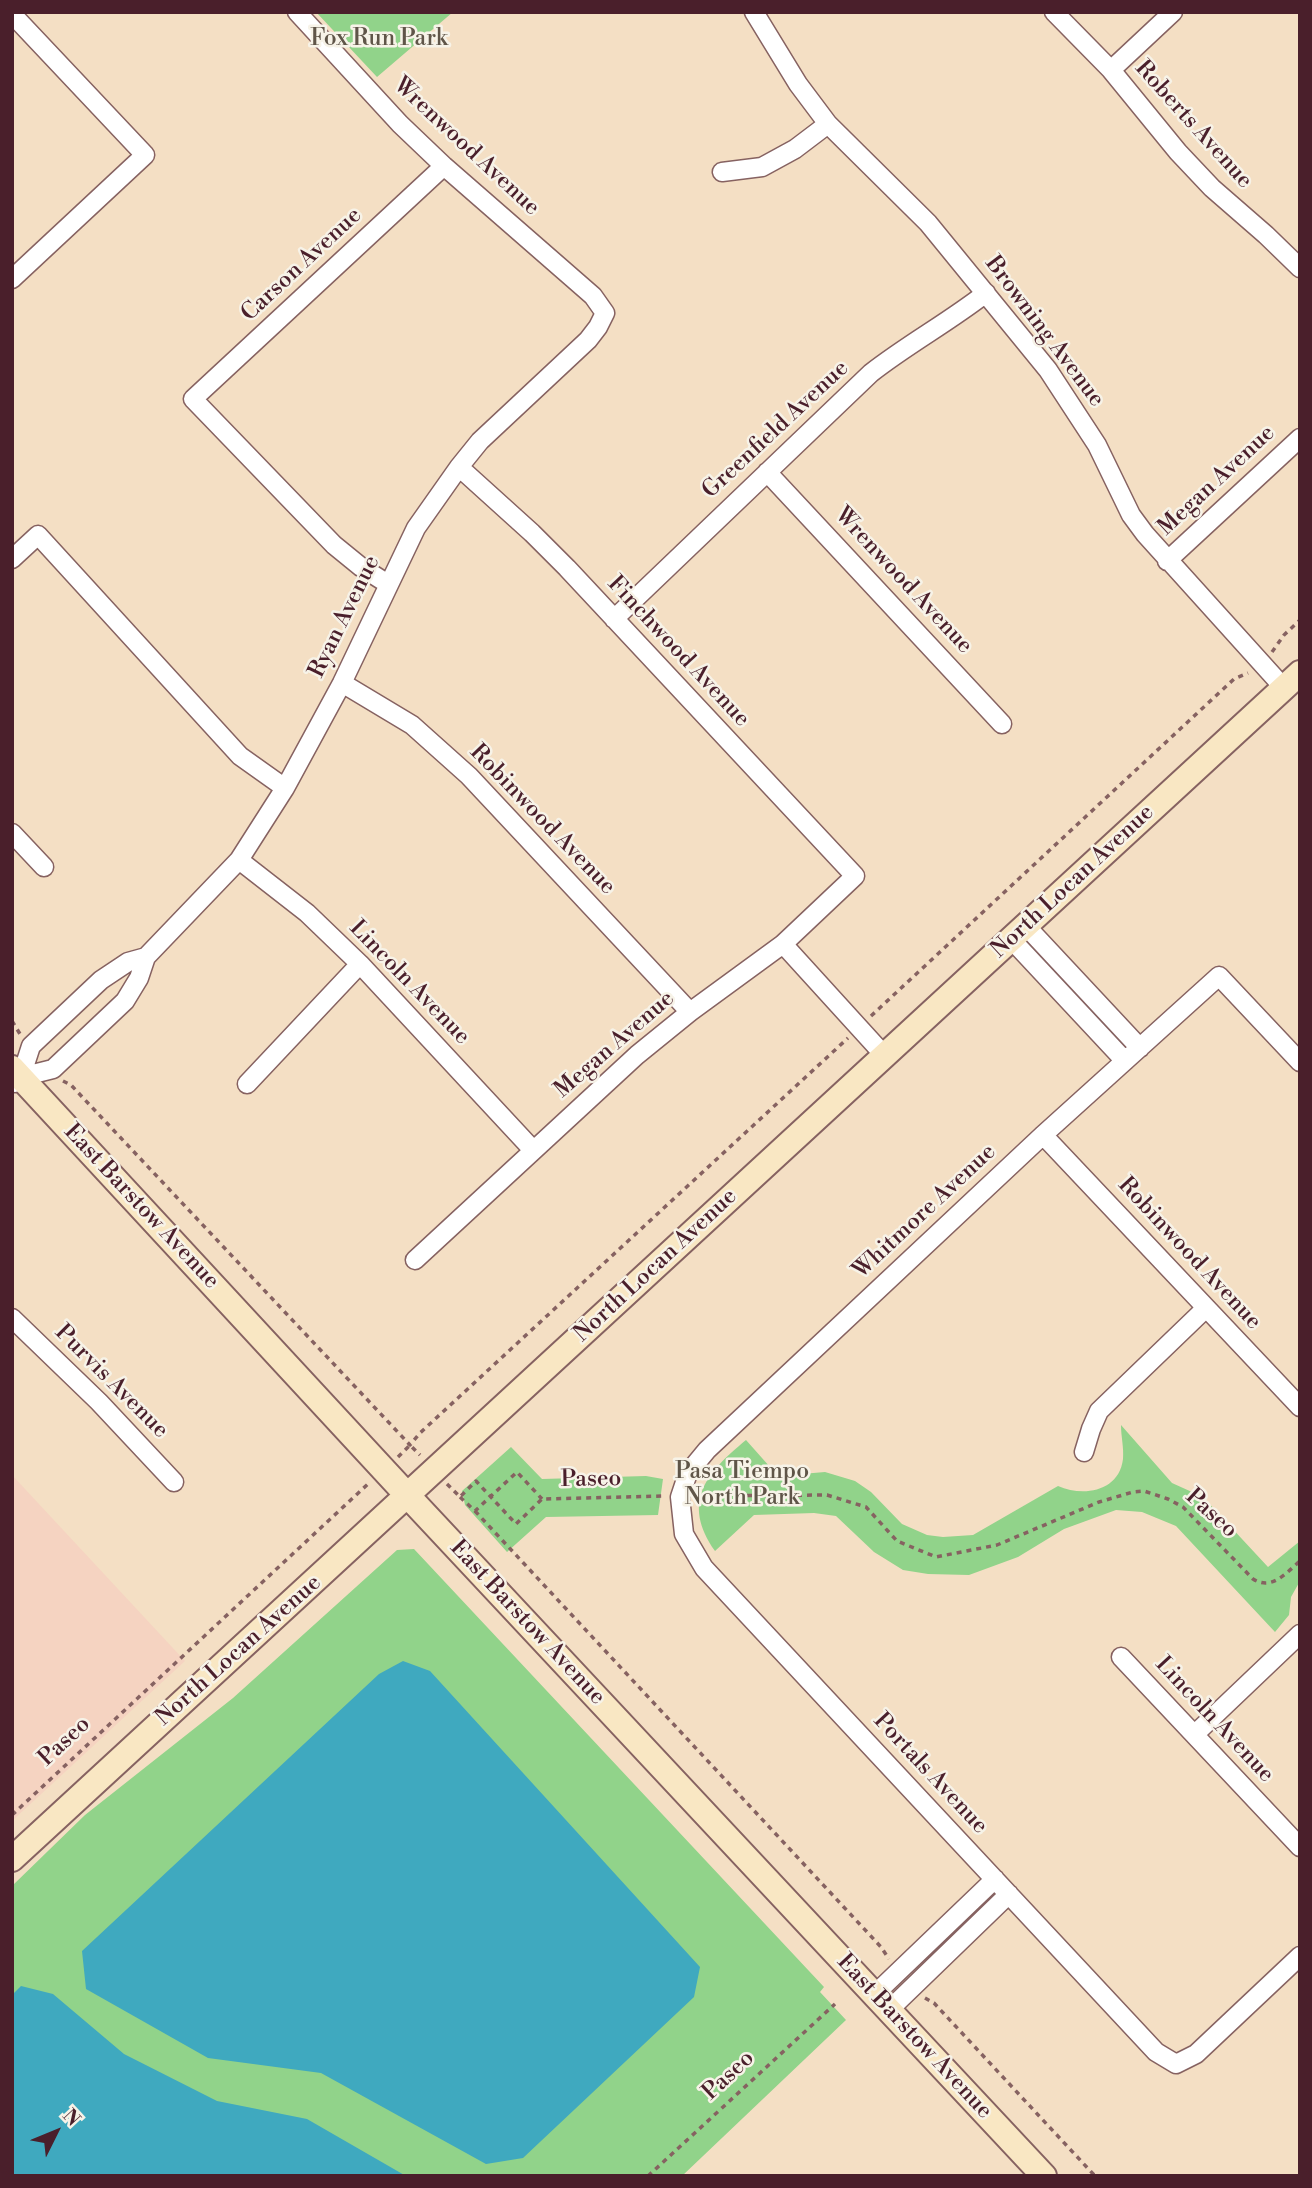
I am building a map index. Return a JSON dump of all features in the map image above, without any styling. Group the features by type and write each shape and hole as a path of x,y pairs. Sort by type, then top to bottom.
{"street":[{"name":"Wrenwood Avenue","path":"297,12 400,124 593,296 606,313"},
{"name":"Browning Avenue","path":"754,12 798,84 828,124 928,223 1048,370 1097,445 1132,515 1167,561 1292,680"},
{"name":"Roberts Avenue","path":"1054,12 1111,70 1178,152 1212,188 1300,268"},
{"path":"1111,70 1173,12"},
{"path":"12,14 145,155 12,279"},
{"path":"722,172 762,167 794,149 828,124"},
{"name":"Carson Avenue","path":"388,584 334,545 193,399 444,166"},
{"name":"Greenfield Avenue","path":"614,619 879,367 986,293"},
{"name":"Ryan Avenue","path":"15,1077 53,1069 125,1001 139,978 146,957 239,860 285,788 342,683 416,528 480,441 588,340 606,313"},
{"name":"Megan Avenue","path":"1167,561 1300,438"},
{"name":"Finchwood Avenue","path":"459,467 532,533 855,876"},
{"name":"Wrenwood Avenue","path":"767,472 1002,724"},
{"path":"12,559 38,535 240,756 285,788"},
{"name":"North Locan Avenue","path":"12,1859 1292,680"},
{"name":"Robinwood Avenue","path":"342,683 412,725 469,776 690,1012"},
{"path":"12,833 44,867"},
{"name":"Lincoln Avenue","path":"239,860 307,913 360,964 533,1150"},
{"name":"Megan Avenue","path":"415,1260 637,1055 690,1012 783,944 855,876"},
{"path":"1019,933 1140,1048"},
{"path":"1019,933 1125,1061"},
{"path":"783,944 884,1055"},
{"name":"Ryan Avenue","path":"15,1077 32,1046 101,979 128,962 146,957"},
{"path":"247,1084 360,964"},
{"name":"Whitmore Avenue","path":"680,1496 688,1473 707,1450 1043,1135 1219,976 1300,1062"},
{"name":"East Barstow Avenue","path":"15,1077 1044,2176"},
{"name":"Robinwood Avenue","path":"1043,1135 1300,1407"},
{"path":"1084,1452 1100,1411 1206,1308"},
{"name":"Purvis Avenue","path":"12,1318 99,1402 174,1482"},
{"name":"Portals Avenue","path":"680,1496 684,1534 704,1568 1156,2052 1176,2064 1196,2054 1300,1956"},
{"path":"1195,1734 1300,1634"},
{"name":"Lincoln Avenue","path":"1121,1657 1300,1847"},
{"path":"881,2003 995,1879"},
{"path":"881,2003 1009,1894"}],"path":[{"path":"1277,647 1284,635 1300,620"},
{"path":"878,1010 1234,680 1246,675"},
{"path":"12,1021 16,1030 32,1046"},
{"name":"Paseo","path":"12,1815 846,1040"},
{"path":"53,1069 475,1511 881,1947 888,1958"},
{"path":"475,1511 517,1472 542,1499"},
{"path":"460,1497 476,1481 491,1497"},
{"name":"Paseo","path":"491,1497 516,1524 542,1499 827,1495 866,1507 897,1541 936,1557 997,1545 1120,1494 1143,1492 1168,1499 1183,1507 1260,1583 1269,1584 1279,1579 1300,1561"},
{"path":"925,1998 934,2003 1096,2176"},
{"name":"Paseo","path":"648,2176 835,2004"}],"shaded area":[{"path":"12,1475 185,1661 12,1821"}],"green space":[{"name":"Fox Run Park","path":"316,12 453,12 377,77"},
{"name":"Pasa Tiempo North Park","path":"1121,1425 1172,1483 1203,1497 1268,1567 1300,1541 1300,1581 1291,1597 1289,1615 1275,1632 1176,1526 1142,1512 1116,1510 1064,1529 1018,1557 969,1575 928,1574 903,1570 874,1552 836,1516 814,1513 754,1515 715,1551 700,1518 699,1503 710,1477 746,1440 778,1476 825,1472 855,1481 871,1492 902,1524 927,1535 973,1535 1058,1486 1088,1491 1107,1485 1115,1479 1123,1459"},
{"name":"Pasa Tiempo North Park","path":"511,1447 542,1479 646,1476 663,1479 658,1515 546,1517 507,1552 465,1505 462,1491"},
{"path":"414,1549 824,1987 820,1992 846,2020 682,2176 12,2176 12,1886 85,1815 233,1698 397,1550"}],"water":[{"path":"403,1661 430,1671 700,1967 694,1997 523,2158 486,2164 321,2073 208,2058 86,1989 82,1951 379,1674"},
{"path":"21,1986 53,1994 124,2054 217,2101 307,2119 406,2176 12,2176 12,1995"}]}
